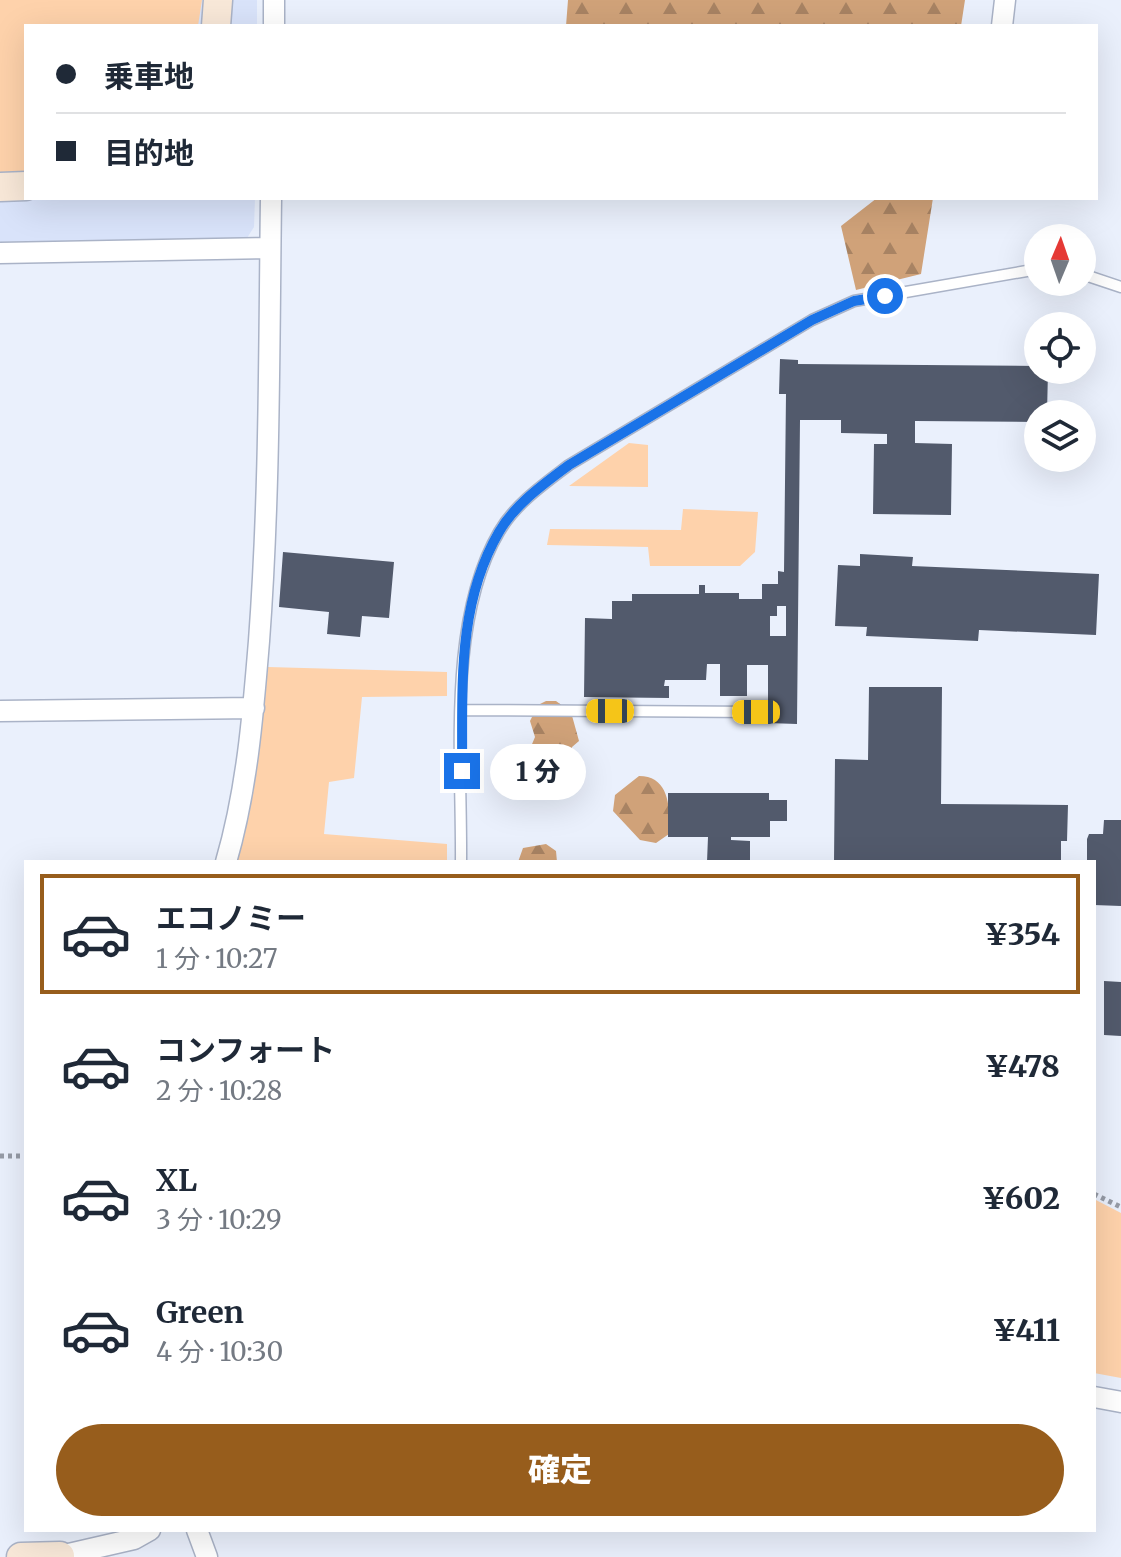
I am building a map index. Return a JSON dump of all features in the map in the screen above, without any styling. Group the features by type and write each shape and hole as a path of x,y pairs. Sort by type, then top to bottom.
{"street":[{"path":"216,24 218,0"},
{"path":"274,0 274,24"},
{"path":"1002,24 1005,0"},
{"path":"0,187 24,186"},
{"path":"227,860 240,813 254,708 266,539 271,200"},
{"path":"0,253 270,248"},
{"path":"0,711 254,708"},
{"path":"1096,1397 1121,1402"},
{"path":"60,1556 134,1539 146,1532"},
{"path":"198,1532 207,1557"},
{"path":"21,1557 93,1557"}],"lane":[{"path":"461,860 461,667 469,612 499,531 532,493 569,465 812,320 854,301 1024,271"},
{"path":"1096,279 1121,287"},
{"path":"463,710 756,712"}],"path":[{"path":"0,1156 24,1156"},
{"path":"1096,1195 1121,1207"}],"shaded area":[{"path":"0,0 257,0 257,24 24,24 24,200 255,200 254,227 247,238 0,242"},
{"path":"0,0 202,0 198,24 24,24 24,185 0,187"},
{"path":"629,443 648,445 648,487 569,486"},
{"path":"683,509 758,512 755,552 740,566 650,566 648,547 547,545 550,529 681,530"},
{"path":"268,667 447,672 447,696 362,697 354,778 329,782 324,834 447,844 447,860 236,860 249,809"},
{"path":"1096,1200 1121,1213 1121,1378 1096,1373"}],"green space":[{"path":"568,0 965,0 961,24 566,24"},
{"path":"874,200 933,200 921,274 856,290 841,226"},
{"path":"556,701 571,712 579,741 572,747 572,757 562,770 540,770 531,775 522,768 535,737 530,721 538,705"},
{"path":"639,776 657,782 666,796 669,834 656,843 640,840 613,811 615,795"},
{"path":"546,844 556,851 557,860 519,860 523,848"}],"building":[{"path":"780,359 798,360 798,364 1024,366 1024,384 1048,384 1047,400 1024,400 1024,422 915,421 915,443 952,444 951,515 873,514 874,444 887,444 887,434 841,433 841,420 800,420 797,724 768,723 768,665 747,665 747,696 720,696 720,664 707,664 706,680 665,680 664,686 669,686 669,698 584,697 585,618 612,619 612,601 632,601 632,594 699,594 699,585 705,585 705,593 739,593 739,599 762,599 762,584 778,584 778,571 784,572 786,394 779,394","holes":["777,606 786,606 786,636 770,636 770,616 777,616"]},
{"path":"283,552 394,562 389,618 362,616 360,637 327,634 329,612 279,607"},
{"path":"860,554 913,557 912,566 1099,574 1096,635 979,630 978,641 866,636 867,627 835,626 838,565 860,566"},
{"path":"869,687 942,687 941,804 1068,805 1067,841 1061,841 1061,860 834,860 835,759 868,760"},
{"path":"668,793 769,793 769,800 787,800 787,821 770,821 770,837 731,837 731,840 750,841 750,860 707,860 708,837 668,837"},
{"path":"1104,820 1121,820 1121,906 1096,905 1096,860 1087,860 1087,839 1089,834 1103,834"},
{"path":"1104,981 1121,982 1121,1036 1104,1035"}],"route":[{"path":"462,771 461,667 469,612 499,531 532,493 569,465 812,320 854,301 885,296"}]}
